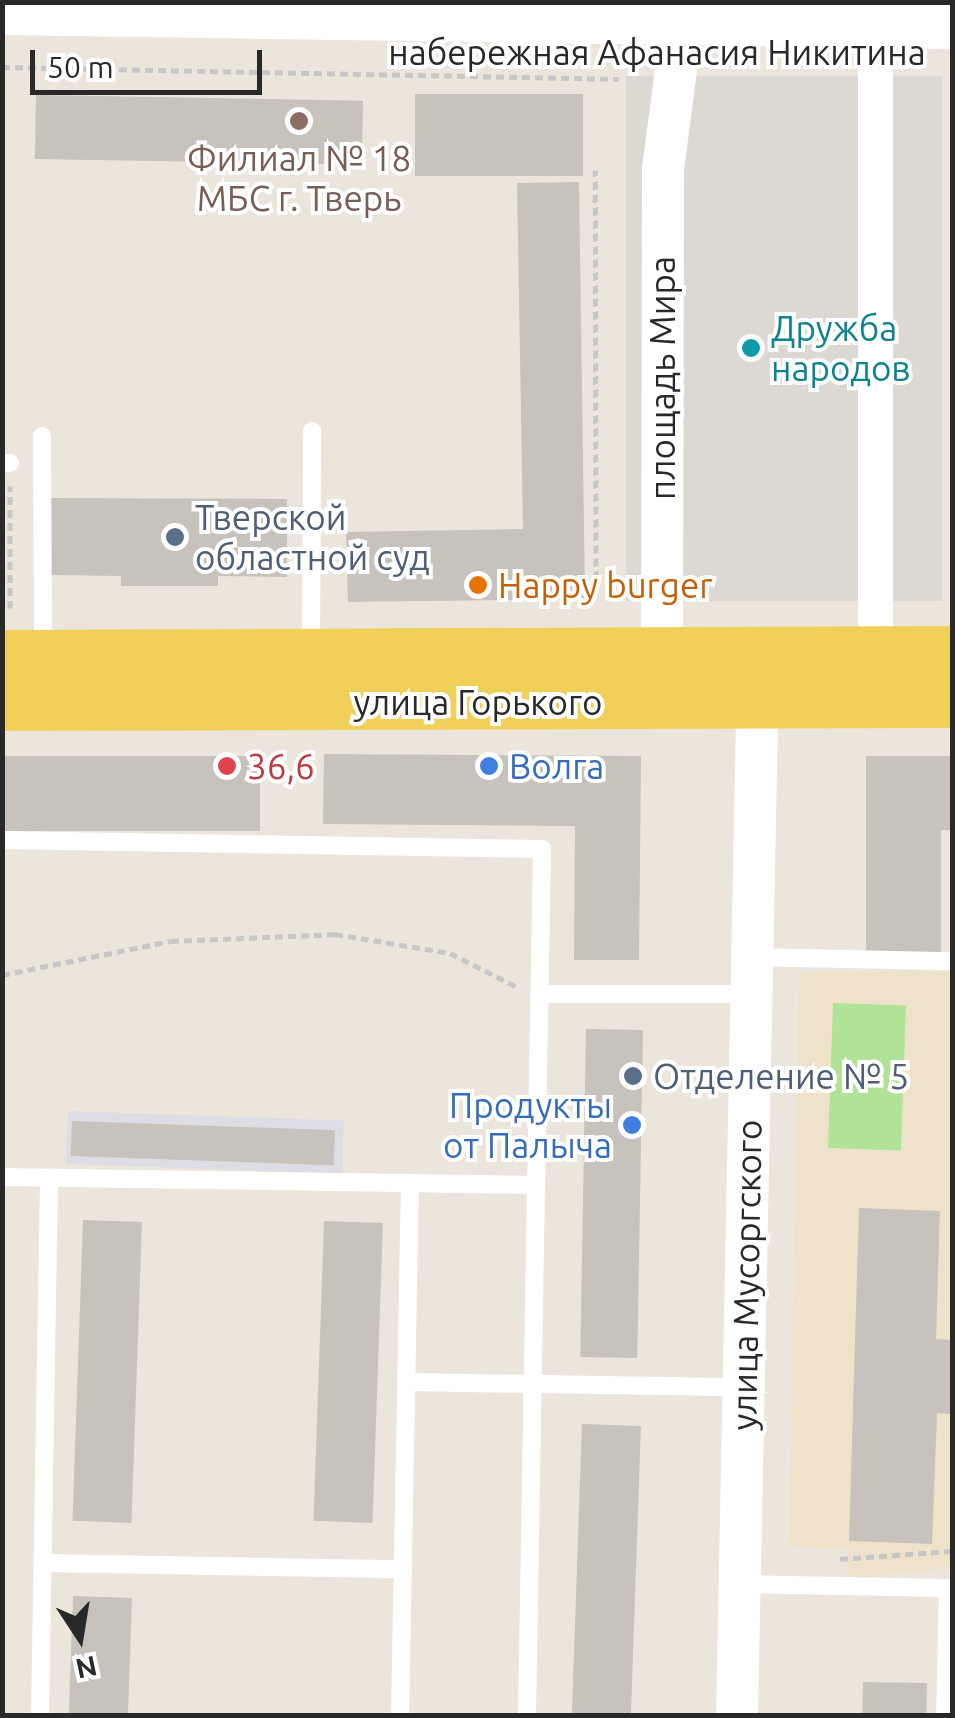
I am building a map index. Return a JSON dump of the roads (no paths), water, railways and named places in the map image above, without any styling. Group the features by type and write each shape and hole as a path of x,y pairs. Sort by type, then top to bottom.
{"main road":[{"name":"набережная Афанасия Никитина","path":"2,11 662,22 952,55"},
{"name":"набережная Афанасия Никитина","path":"2,44 662,22 756,13"},
{"path":"756,13 861,45"},
{"name":"набережная Афанасия Никитина","path":"861,45 952,25"},
{"name":"улица Горького","path":"18,641 662,678"},
{"name":"улица Горького","path":"758,678 875,654 952,654"},
{"name":"улица Горького","path":"2,704 662,678 758,678 952,700"}],"street":[{"name":"площадь Мира","path":"662,22 670,122 663,169 662,678"},
{"path":"861,45 876,123 875,654"},
{"name":"улица Мусоргского","path":"737,1716 758,678"}],"lane":[{"path":"311,656 312,431"},
{"path":"18,641 42,436"},
{"path":"2,840 542,849 527,1716"},
{"path":"539,994 952,960"},
{"path":"2,1177 536,1185"},
{"path":"40,1716 50,1178"},
{"path":"400,1716 410,1183"},
{"path":"406,1382 744,1387"},
{"path":"43,1564 403,1569"},
{"path":"740,1584 948,1588 945,1716"}],"place":[{"name":"Филиал № 18 МБС г. Тверь","path":"299,121"},
{"name":"Дружба народов","path":"751,348"},
{"name":"Тверской областной суд","path":"175,537"},
{"name":"Happy burger","path":"478,585"},
{"name":"36,6","path":"227,766"},
{"name":"Волга","path":"489,766"},
{"name":"Отделение № 5","path":"633,1076"},
{"name":"Продукты от Палыча","path":"632,1125"}]}
